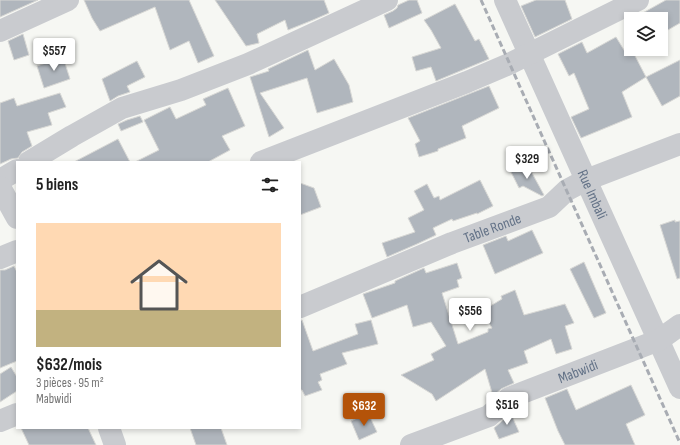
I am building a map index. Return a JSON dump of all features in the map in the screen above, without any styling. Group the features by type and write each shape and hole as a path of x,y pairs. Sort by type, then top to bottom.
{"street":[{"path":"0,31 68,0"},
{"path":"31,161 122,108 181,90 248,64 387,0"},
{"name":"Rue Imbali","path":"505,0 680,388"},
{"path":"264,161 467,82 530,54 638,0"},
{"name":"Table Ronde","path":"301,307 452,243 549,207 567,190 586,180 680,144"},
{"path":"0,180 16,171"},
{"path":"0,187 16,216"},
{"path":"0,258 16,251"},
{"name":"Mabwidi","path":"411,445 489,416 509,398 659,340 680,325"},
{"path":"0,421 16,414"},
{"path":"109,429 115,445"}],"building":[{"path":"0,0 38,0 0,17"},
{"path":"84,0 189,0 214,56 198,63 189,41 170,50 155,7 100,31"},
{"path":"215,0 324,0 329,13 288,30 285,20 257,34 259,43 246,46"},
{"path":"409,0 417,0 422,13 389,28 384,15 393,11 398,5"},
{"path":"536,0 565,0 572,19 535,37 521,6"},
{"path":"666,0 680,0 680,23 668,30 668,12 645,12"},
{"path":"455,4 475,41 479,39 489,59 436,81 431,67 416,71 412,57 441,48 424,20"},
{"path":"23,34 29,55 14,60 8,41"},
{"path":"616,37 624,50 624,56 635,56 646,77 622,92 632,117 581,138 571,117 589,109 574,73 569,76 558,54 582,42 587,53"},
{"path":"308,50 315,70 334,59 349,85 353,102 317,113 307,78 260,93 284,128 269,137 250,77 269,71 268,69"},
{"path":"63,57 70,79 44,88 37,66"},
{"path":"680,60 680,96 662,106 646,77"},
{"path":"137,61 145,77 127,86 130,92 118,96 110,101 102,79"},
{"path":"489,86 499,108 462,126 466,138 438,149 438,151 419,157 415,144 420,141 408,118"},
{"path":"228,88 245,126 222,136 230,150 210,161 137,161 159,150 144,120 170,107 176,119 206,105 203,99"},
{"path":"60,93 66,107 48,113 52,125 27,132 32,146 22,152 18,158 11,159 0,164 0,103 14,98 17,106"},
{"path":"140,116 143,122 121,131 118,124"},
{"path":"118,139 129,161 76,161"},
{"path":"527,164 544,195 542,196 523,186 519,188 511,172"},
{"path":"480,180 493,206 477,214 453,221 452,219 433,228 436,235 387,257 382,243 415,232 408,218 424,210 414,191 427,184 434,198 439,196 440,200"},
{"path":"301,183 314,188 321,207 301,215"},
{"path":"675,220 675,222 680,221 680,278 677,279 660,225"},
{"path":"532,230 543,253 495,274 483,245 506,236 508,241"},
{"path":"584,262 606,313 594,318 570,269"},
{"path":"457,263 462,278 457,280 459,287 442,293 458,344 488,332 488,329 492,328 482,311 502,299 501,296 515,290 524,315 565,304 574,323 565,326 572,349 556,354 551,339 524,351 528,363 508,370 514,383 501,389 493,396 485,369 436,401 432,394 401,375 434,360 431,354 446,346 431,322 413,327 407,305 372,318 363,294 395,283 395,281 424,268 426,273"},
{"path":"14,266 16,270 16,361 0,368 0,270 5,270"},
{"path":"301,320 313,351 358,334 355,324 371,320 378,344 342,353 347,364 320,374 322,380 318,382 322,390 305,396 301,390"},
{"path":"11,367 16,375 16,392 0,402 0,374"},
{"path":"631,385 645,415 626,424 635,445 565,445 545,398 567,389 576,410"},
{"path":"523,406 524,408 511,414 519,432 499,439 494,428 516,409"},
{"path":"368,413 377,432 359,440 351,421"},
{"path":"21,429 88,429 96,445 29,445"},
{"path":"190,429 221,429 227,445 196,445"}],"railway":[{"path":"481,0 680,443"}]}
